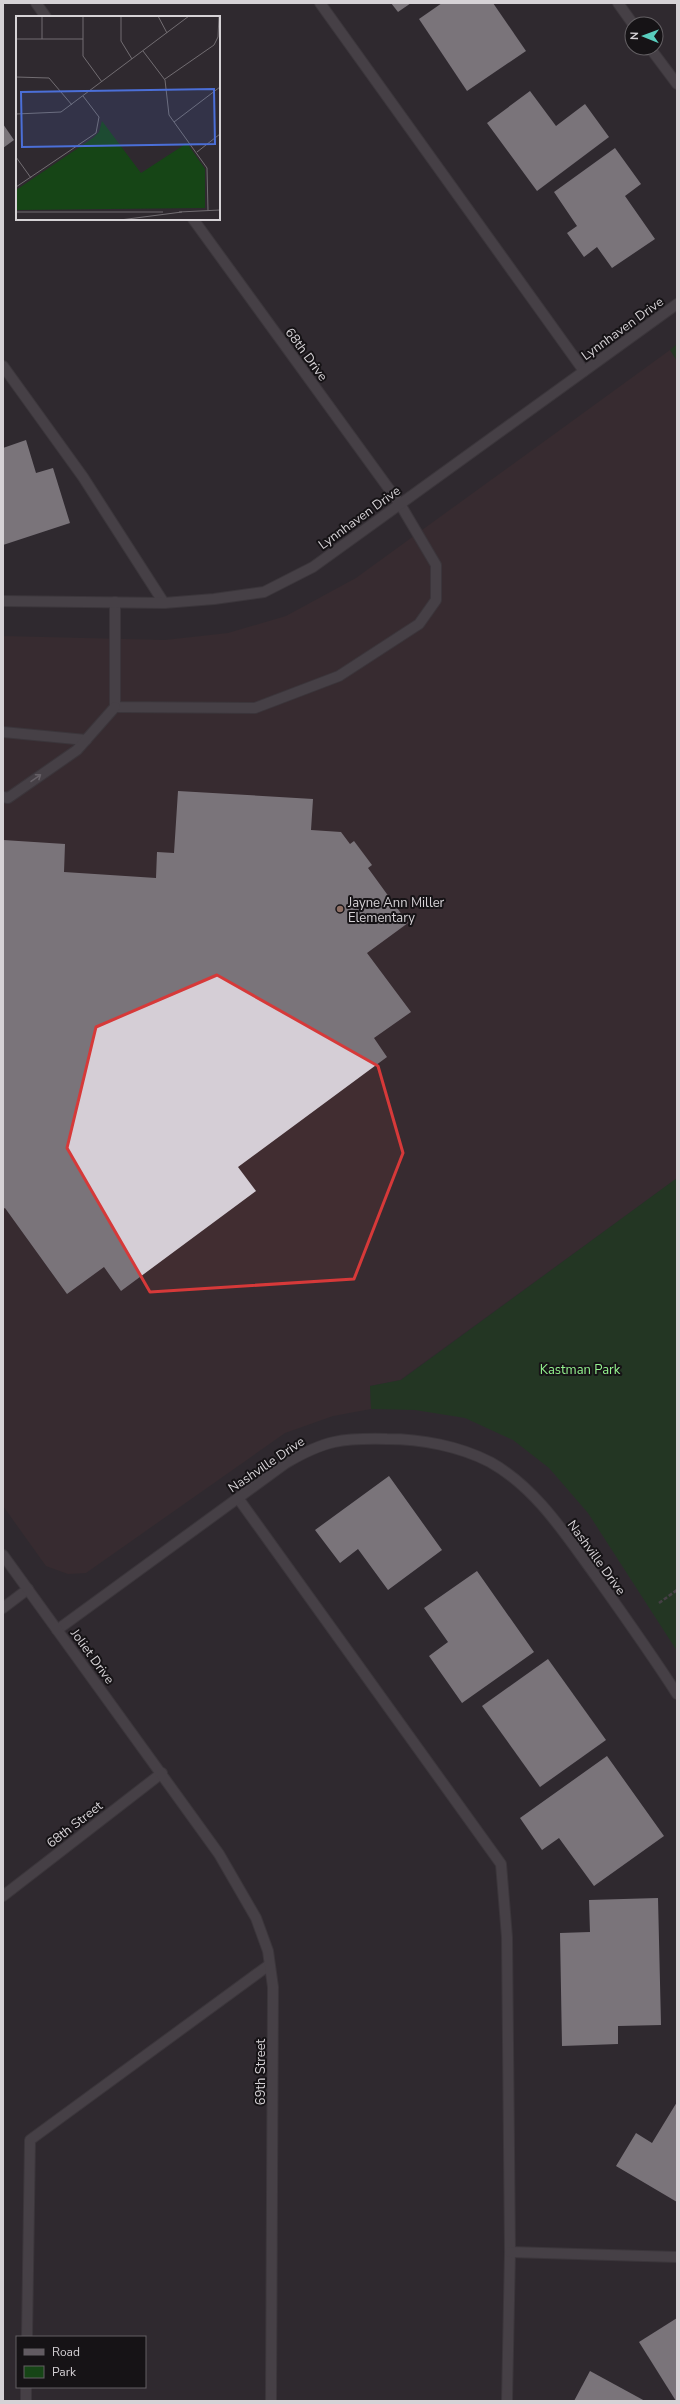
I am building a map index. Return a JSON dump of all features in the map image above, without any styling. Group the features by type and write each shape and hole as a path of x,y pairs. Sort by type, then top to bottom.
{"street":[{"path":"36,3 45,16"},
{"path":"320,3 584,371"},
{"path":"618,3 627,16"},
{"path":"656,56 677,84"},
{"name":"68th Drive","path":"115,707 255,708 339,676 419,624 436,600 436,565 400,504 194,220"},
{"name":"Lynnhaven Drive","path":"3,601 164,603 214,599 264,592 313,566 677,304"},
{"path":"3,366 83,477 164,603"},
{"path":"3,797 8,798 77,750 115,707 115,602"},
{"path":"3,732 86,740"},
{"name":"Nashville Drive","path":"57,1630 286,1463 308,1450 328,1442 358,1438 410,1439 448,1447 490,1462 522,1486 553,1517 677,1694"},
{"path":"238,1498 501,1864 507,1937 510,2252 507,2401"},
{"name":"Joliet Drive","path":"3,1554 162,1773"},
{"path":"3,1608 28,1589"},
{"name":"68th Street","path":"3,1896 162,1773"},
{"name":"69th Street","path":"162,1773 219,1854 256,1918 268,1951 273,1987 271,2401"},
{"path":"27,2336 30,2140 269,1965"},
{"path":"510,2252 677,2258"},
{"path":"26,2388 26,2401"}],"path":[{"path":"659,1603 677,1590"}],"highlighted area":[{"path":"217,975 378,1066 403,1153 354,1279 150,1292 67,1148 96,1027"}],"shaded area":[{"name":"Jayne Ann Miller Elementary","path":"670,350 677,361 677,1178 400,1380 370,1386 371,1409 333,1416 285,1433 86,1573 68,1574 46,1566 3,1506 3,636 165,640 228,633 286,616 356,578"}],"green space":[{"path":"677,344 677,361 670,350"},
{"name":"Kastman Park","path":"677,1178 677,1651 588,1513 549,1468 513,1440 465,1418 415,1410 371,1409 370,1386 401,1380"}],"building":[{"path":"391,3 411,3 398,12"},
{"path":"442,3 493,3 526,51 467,91 419,19"},
{"path":"530,91 556,126 585,104 609,137 537,191 487,123"},
{"path":"3,124 14,140 3,148"},
{"path":"615,148 641,184 625,196 655,239 612,268 597,247 584,257 567,233 577,226 554,192"},
{"path":"26,440 36,473 53,468 70,523 3,545 3,448"},
{"path":"178,791 313,799 311,830 341,832 350,844 354,841 372,865 368,868 408,923 367,953 411,1012 374,1038 387,1057 238,1167 256,1191 121,1291 104,1267 67,1294 5,1208 3,1209 3,840 65,844 64,872 156,878 157,852 174,853"},
{"path":"389,1476 442,1550 388,1590 358,1549 340,1563 315,1530"},
{"path":"477,1571 534,1652 462,1703 429,1656 448,1642 424,1608"},
{"path":"548,1659 606,1740 540,1787 482,1706"},
{"path":"607,1756 664,1836 594,1886 559,1838 542,1850 520,1818"},
{"path":"658,1898 661,2025 618,2026 618,2044 562,2046 560,1933 590,1932 589,1900"},
{"path":"677,2102 677,2202 616,2166 636,2133 652,2143"},
{"path":"677,2318 677,2401 676,2401 639,2342"},
{"path":"590,2371 645,2401 574,2401"}],"place":[{"name":"Jayne Ann Miller Elementary","path":"340,909"}]}
